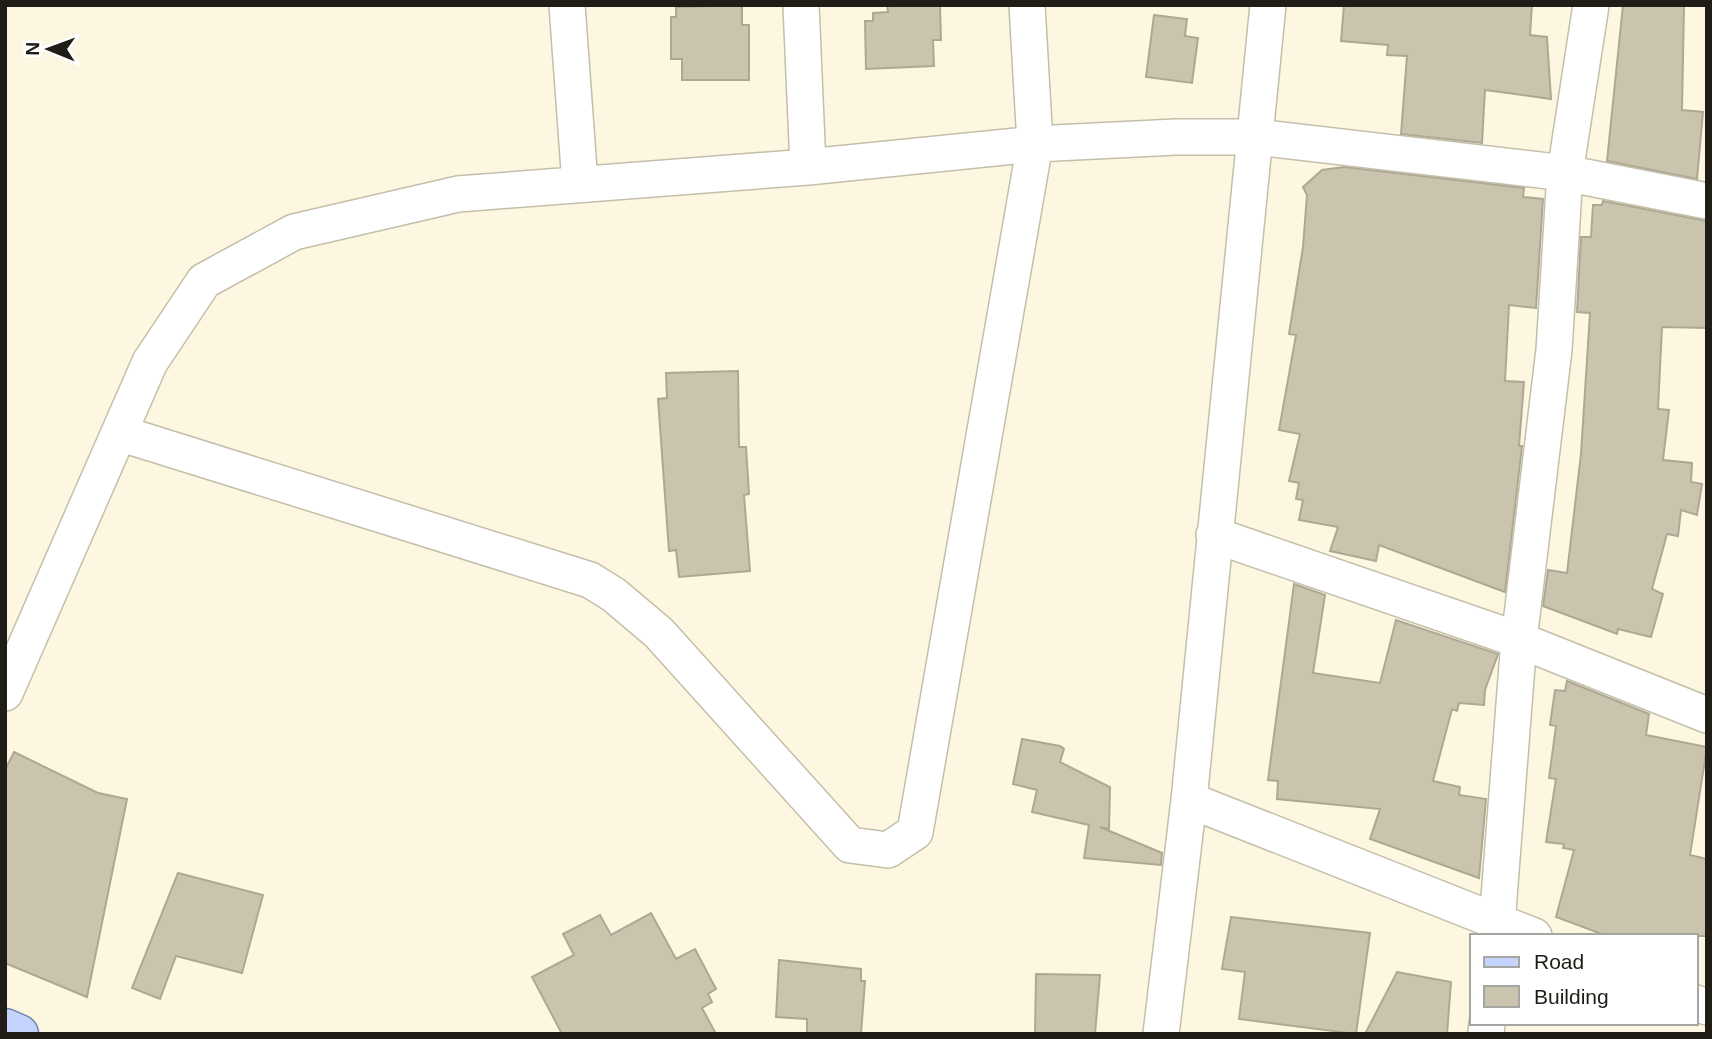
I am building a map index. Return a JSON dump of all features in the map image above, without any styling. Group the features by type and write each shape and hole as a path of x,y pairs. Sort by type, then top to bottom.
{"main road":[{"path":"5,1028 19,1034"}],"street":[{"path":"567,5 580,184"},
{"path":"801,5 808,167"},
{"path":"119,433 590,580 614,595 659,633 850,845 888,850 915,832 1035,144 1027,5"},
{"path":"1161,1034 1189,800 1268,5"},
{"path":"1497,928 1519,640 1554,350 1564,173 1591,5"},
{"path":"5,693 150,362 204,281 294,232 458,194 808,167 1035,144 1176,136 1256,137 1564,173 1707,201"},
{"path":"1214,535 1519,640 1707,715"},
{"path":"1189,800 1497,928 1525,934"}],"building":[{"path":"742,5 742,25 749,25 749,80 682,80 682,59 671,59 671,17 676,17 676,7"},
{"path":"887,5 940,5 941,40 933,40 934,66 866,69 865,21 873,21 873,13 888,12"},
{"path":"1344,5 1532,5 1530,35 1547,37 1551,99 1485,90 1482,143 1401,134 1407,56 1387,55 1388,45 1341,41"},
{"path":"1623,5 1684,5 1682,110 1703,112 1697,179 1607,161"},
{"path":"1154,15 1187,19 1185,36 1198,38 1192,83 1146,77"},
{"path":"1344,167 1524,188 1523,197 1543,199 1536,308 1509,305 1505,381 1524,382 1519,446 1522,446 1505,592 1379,545 1376,561 1330,551 1338,527 1299,520 1303,500 1296,499 1299,483 1289,481 1300,434 1279,430 1296,335 1289,334 1303,247 1307,195 1303,187 1322,170"},
{"path":"1603,201 1707,221 1707,328 1662,327 1658,409 1669,410 1663,460 1692,463 1691,482 1702,484 1697,515 1681,510 1678,536 1667,534 1652,589 1663,594 1651,637 1618,629 1617,634 1543,606 1548,570 1567,573 1581,454 1590,313 1577,312 1581,237 1591,237 1593,205 1602,205"},
{"path":"738,371 739,447 746,447 749,494 744,495 750,571 679,577 676,550 669,551 658,399 667,398 666,373"},
{"path":"1294,584 1325,595 1313,673 1380,683 1396,620 1498,654 1485,690 1484,705 1459,703 1457,711 1452,709 1433,781 1460,787 1459,795 1486,799 1479,878 1370,839 1380,809 1277,799 1278,781 1268,780"},
{"path":"1567,681 1649,714 1646,735 1707,747 1690,855 1707,859 1707,936 1602,934 1556,917 1574,850 1563,848 1564,844 1546,842 1556,779 1549,778 1556,726 1550,725 1555,690 1565,691"},
{"path":"1022,739 1060,746 1064,749 1060,762 1110,787 1109,829 1100,827 1162,853 1161,865 1084,858 1089,825 1032,812 1037,790 1013,784"},
{"path":"14,752 98,793 127,799 87,997 5,963 5,770"},
{"path":"178,873 263,895 242,973 176,956 160,999 132,988"},
{"path":"651,913 676,959 695,949 716,989 708,994 712,1002 702,1008 716,1034 562,1034 532,977 574,955 563,934 600,915 611,935"},
{"path":"1231,917 1370,933 1356,1034 1239,1019 1245,972 1222,969"},
{"path":"779,960 861,969 861,981 865,981 861,1034 807,1034 807,1019 776,1017"},
{"path":"1397,972 1451,982 1447,1034 1365,1034"},
{"path":"1036,974 1100,975 1095,1034 1035,1034"}]}
